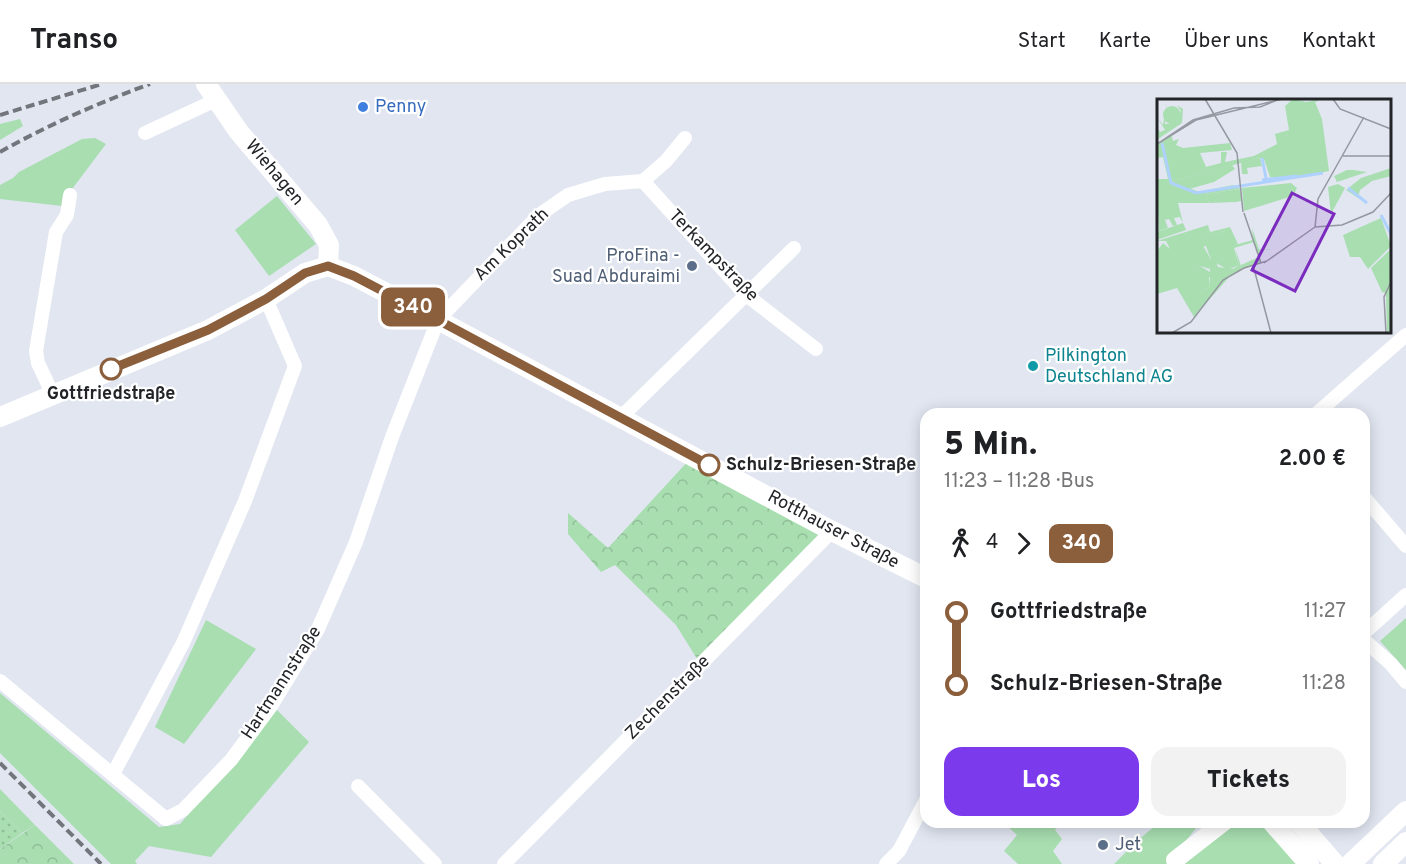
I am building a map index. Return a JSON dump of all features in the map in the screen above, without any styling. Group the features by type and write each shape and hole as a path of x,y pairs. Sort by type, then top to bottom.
{"main road":[{"name":"Wiehagen","path":"211,92 239,132 318,225 329,244 328,266"},
{"path":"0,417 208,330 266,299 305,273 328,266"},
{"name":"Rotthauser Straße","path":"328,266 354,276 832,531 920,575"},
{"path":"1350,864 1406,811"},
{"path":"1277,828 1309,864"},
{"path":"1304,828 1335,864"},
{"path":"1383,864 1406,842"}],"street":[{"path":"145,133 211,92"},
{"path":"643,181 666,161 685,138"},
{"name":"Terkampstraße","path":"643,181 745,294 816,349"},
{"name":"Am Koprath","path":"438,320 539,215 568,195 605,184 643,181"},
{"path":"53,395 38,363 36,351 56,232 67,215 70,195"},
{"path":"621,417 794,248"},
{"path":"113,774 183,643 245,501 295,366 266,299"},
{"name":"Hartmannstraße","path":"0,681 166,819 183,810 231,760 271,706 318,629 356,542 392,437 438,320"},
{"path":"1323,408 1403,343"},
{"path":"1370,504 1406,546"},
{"name":"Zechenstraße","path":"504,864 832,531"},
{"path":"1370,628 1406,595"},
{"path":"1370,645 1391,664 1406,682"},
{"path":"358,786 435,864"},
{"path":"886,864 898,851 920,811"},
{"path":"1173,862 1200,828"},
{"path":"1173,862 1216,828"}],"green space":[{"path":"20,119 23,126 0,140 0,124"},
{"path":"95,138 106,144 63,201 62,206 0,199 0,185 19,172 82,139"},
{"path":"277,196 316,244 269,276 235,230"},
{"path":"690,459 826,532 699,662 676,625 615,565 601,572 568,534 568,513 608,548"},
{"path":"1406,618 1406,670 1380,641"},
{"path":"206,620 256,649 184,744 155,727"},
{"path":"0,693 159,827 180,824 275,708 309,742 211,857 149,846 135,861 137,864 111,864 0,753"},
{"path":"0,789 35,825 22,833 0,811"},
{"path":"0,811 22,833 0,849"},
{"path":"35,825 74,864 0,864 0,849"},
{"path":"1009,828 1057,828 1055,830 1062,839 1053,851 1062,864 1018,864 1004,851 1017,835"},
{"path":"1153,828 1196,828 1167,864 1114,864"},
{"path":"1221,828 1275,828 1307,864 1182,864"}],"railway":[{"path":"0,115 102,84"},
{"path":"0,152 74,115 150,84"},
{"path":"0,763 101,864"}],"bus line":[{"name":"340","path":"111,369 208,330 266,299 305,273 328,266 354,276 709,465"}],"place":[{"name":"Penny","path":"363,107"},
{"name":"ProFina - Suad Abduraimi","path":"692,266"},
{"name":"Pilkington Deutschland AG","path":"1033,366"},
{"name":"Gottfriedstraße","path":"111,369"},
{"name":"Schulz-Briesen-Straße","path":"709,465"},
{"name":"Jet","path":"1103,845"}]}
